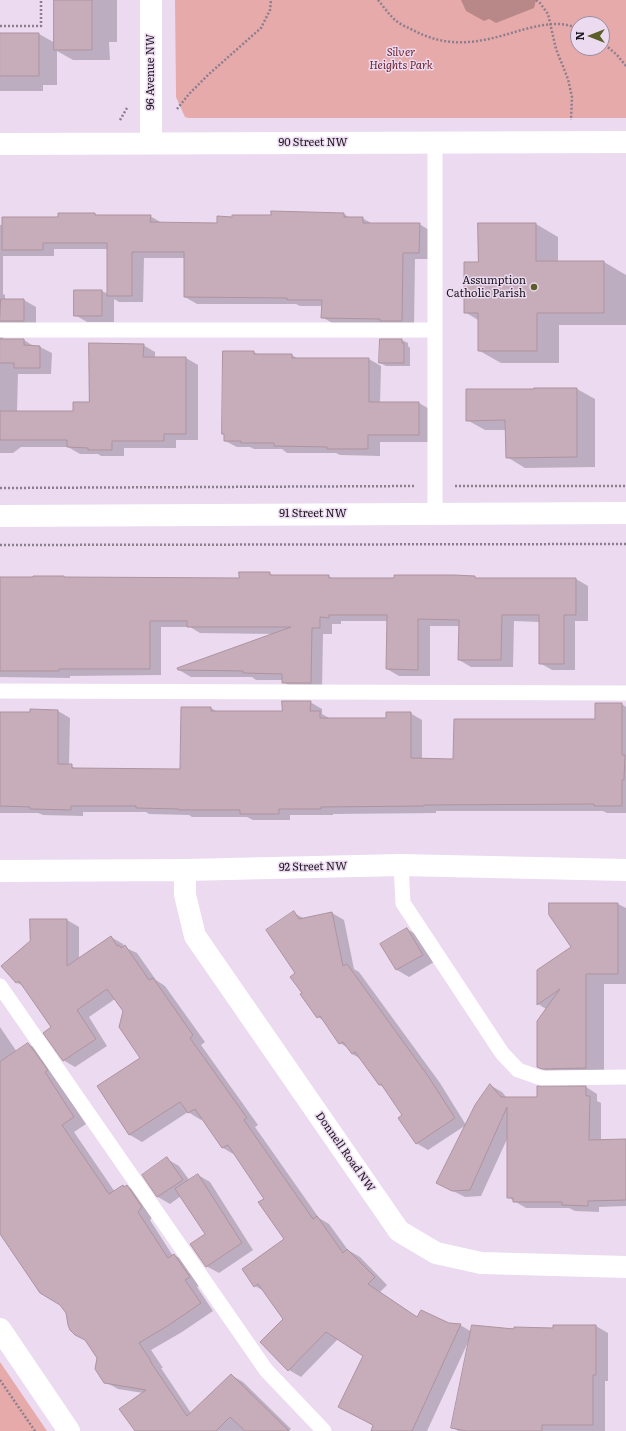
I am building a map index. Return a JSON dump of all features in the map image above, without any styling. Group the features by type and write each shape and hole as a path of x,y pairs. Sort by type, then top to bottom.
{"street":[{"name":"96 Avenue NW","path":"151,0 151,143"},
{"name":"90 Street NW","path":"0,144 626,142"},
{"name":"91 Street NW","path":"0,516 626,513"},
{"name":"92 Street NW","path":"0,872 185,870 401,865 626,870"},
{"name":"Donnell Road NW","path":"185,870 185,895 195,936 399,1231 436,1254 481,1263 626,1267"},
{"path":"0,1329 69,1431"}],"lane":[{"path":"435,143 435,514"},
{"path":"0,330 435,330"},
{"path":"0,691 626,693"},
{"path":"401,865 403,903 502,1053 518,1070 542,1078 626,1077"},
{"path":"0,986 266,1370 324,1431"}],"path":[{"path":"0,26 42,26 41,0"},
{"path":"177,110 189,94 209,74 260,28 270,10 271,0"},
{"path":"378,0 395,20 421,35 443,42 478,42 533,27 551,24 570,27"},
{"path":"536,0 548,14 556,49 568,79 572,96 571,120"},
{"path":"610,49 626,66"},
{"path":"0,488 626,486"},
{"path":"0,545 626,544"},
{"path":"0,1380 35,1431"}],"green space":[{"name":"Silver Heights Park","path":"175,0 626,0 626,118 188,118 185,117 176,97"},
{"path":"0,1362 47,1431 0,1431"}],"building":[{"path":"54,0 92,0 92,50 54,50"},
{"path":"0,33 39,33 39,76 0,76"},
{"path":"271,211 344,213 344,217 363,217 363,223 420,223 419,253 403,253 402,321 321,318 322,300 287,300 287,298 184,297 184,252 132,252 132,296 107,296 107,243 43,243 43,250 2,250 2,217 58,217 58,213 95,213 95,215 151,215 150,222 217,223 217,216 232,217 232,215 271,215"},
{"name":"Assumption Catholic Parish","path":"478,223 536,223 536,261 604,261 604,313 537,313 537,351 478,351 478,313 464,313 464,262 478,262"},
{"path":"74,290 102,290 102,316 74,316"},
{"path":"1,299 24,299 24,321 0,321"},
{"path":"0,339 24,339 24,345 40,346 40,368 14,368 14,363 0,363"},
{"path":"380,339 402,339 402,343 404,343 404,363 379,363"},
{"path":"89,343 144,344 143,357 186,357 186,434 164,434 164,441 112,441 112,450 88,450 88,448 67,447 67,440 0,440 0,411 73,411 73,402 89,402"},
{"path":"223,351 254,351 254,354 292,354 292,358 369,358 369,402 419,402 419,435 368,435 368,449 327,449 327,447 274,446 274,443 241,443 241,441 224,441 224,434 222,434"},
{"path":"577,388 577,457 506,458 505,420 466,421 466,389"},
{"path":"239,572 270,572 270,575 329,575 329,578 394,578 394,575 454,575 475,576 475,578 576,578 576,615 564,615 564,664 539,664 539,615 502,615 501,660 458,660 459,620 418,619 418,670 386,669 387,615 329,615 329,618 320,617 320,628 312,628 311,683 282,683 282,674 243,673 243,671 178,670 177,668 291,627 187,627 187,621 150,621 150,669 59,669 59,671 0,671 0,577 64,576 239,578"},
{"path":"282,701 311,701 310,711 320,711 320,718 386,718 386,712 411,712 411,758 453,759 454,719 595,719 595,703 622,703 622,755 625,755 624,780 622,780 622,806 594,806 594,804 321,807 321,809 279,809 279,814 240,814 240,810 179,810 136,808 136,806 71,806 71,810 30,809 30,807 0,806 0,712 30,712 30,709 58,710 58,764 72,764 72,768 180,769 181,707 211,707 211,711 282,711"},
{"path":"549,903 618,903 618,974 586,974 586,1068 542,1069 537,1067 537,1021 560,989 537,1005 537,970 571,947 549,915"},
{"path":"294,911 299,919 332,912 343,966 347,964 428,1076 455,1118 416,1144 398,1118 402,1115 381,1084 379,1085 355,1052 352,1054 343,1042 339,1044 320,1016 317,1018 300,994 302,993 290,977 295,973 266,930"},
{"path":"30,919 67,919 67,966 111,936 117,946 119,945 121,948 125,945 149,980 153,978 193,1035 190,1038 247,1118 244,1120 313,1219 317,1216 343,1253 347,1249 375,1277 368,1284 417,1317 421,1310 449,1323 461,1324 412,1431 371,1431 373,1425 338,1407 363,1356 326,1332 288,1371 260,1342 283,1319 258,1284 254,1287 242,1269 284,1239 258,1202 264,1199 228,1145 222,1148 195,1109 188,1113 180,1102 129,1135 97,1086 140,1058 119,1027 123,1011 107,989 77,1010 96,1039 63,1061 43,1033 51,1027 19,981 16,983 1,966 30,941"},
{"path":"407,928 423,955 396,970 380,944"},
{"path":"28,1043 48,1070 45,1072 74,1117 62,1125 109,1194 123,1185 124,1187 127,1185 142,1207 138,1212 168,1258 174,1254 190,1277 185,1280 201,1303 139,1343 150,1361 187,1416 231,1374 289,1431 245,1431 230,1417 216,1431 135,1431 119,1409 146,1390 104,1383 95,1369 97,1358 85,1340 75,1335 70,1330 66,1313 60,1305 40,1293 0,1234 0,1062"},
{"path":"490,1084 501,1097 537,1097 537,1086 586,1086 586,1096 590,1096 589,1140 626,1139 626,1200 588,1201 588,1206 562,1205 562,1202 513,1202 513,1198 507,1198 507,1107 470,1190 452,1191 436,1183 475,1105"},
{"path":"167,1157 183,1180 157,1197 142,1175"},
{"path":"198,1174 242,1243 206,1267 190,1244 205,1234 175,1189"},
{"path":"472,1325 514,1329 514,1327 553,1328 553,1325 596,1325 596,1375 593,1375 593,1425 542,1425 542,1431 466,1431 451,1428"}],"place":[{"name":"Assumption Catholic Parish","path":"534,287"}]}
